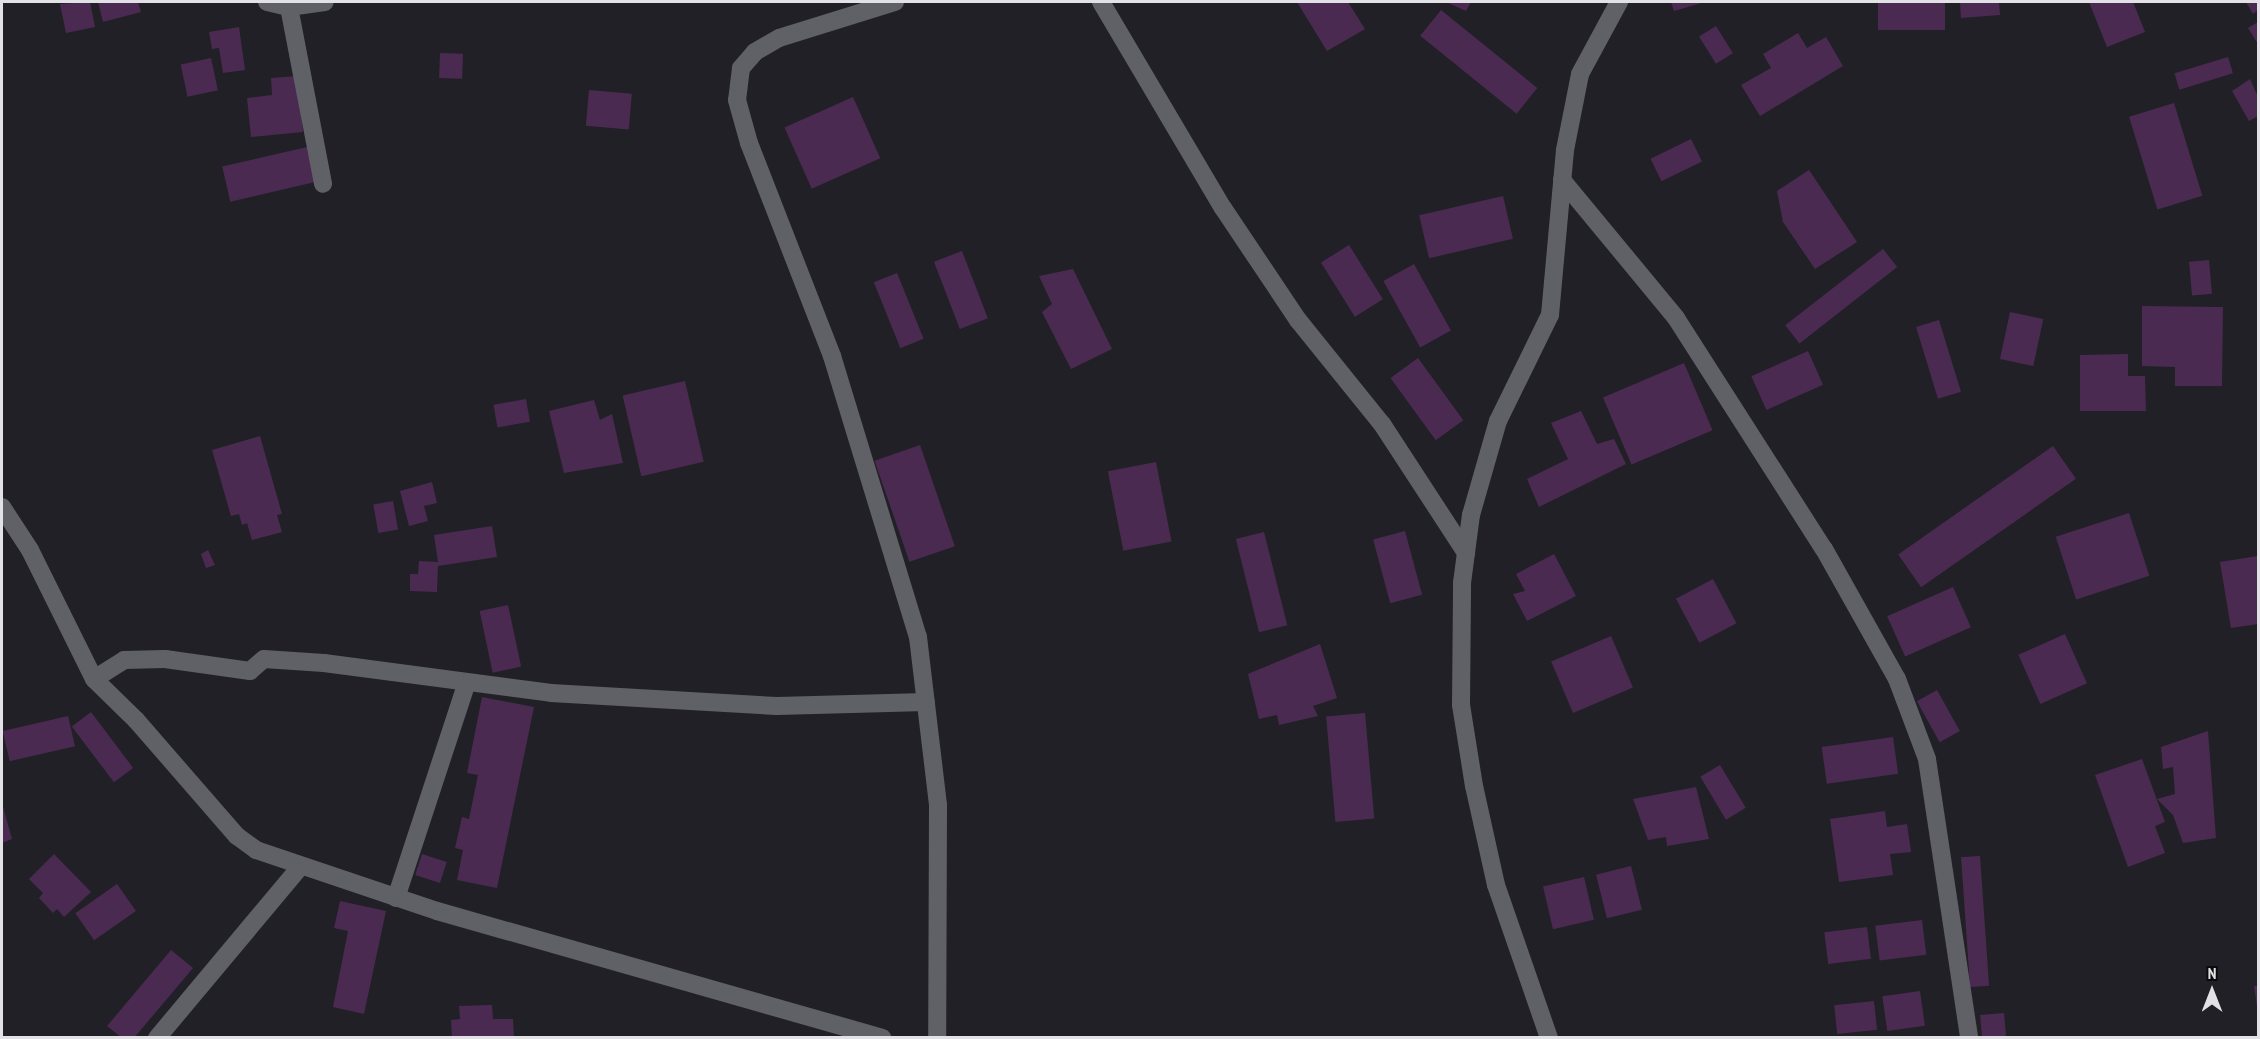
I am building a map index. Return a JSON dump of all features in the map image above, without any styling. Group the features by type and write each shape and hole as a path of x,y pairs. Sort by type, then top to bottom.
{"street":[{"path":"267,2 290,7 325,2"},
{"path":"895,2 779,38 763,48 741,68 737,100 749,143 832,356 918,637 938,805 937,1038"},
{"path":"1101,2 1223,208 1298,320 1382,424 1466,553"},
{"path":"1549,1038 1496,885 1474,786 1461,705 1466,553 1471,515 1498,421 1550,315 1570,112 1580,74 1619,2"},
{"path":"290,7 323,184"},
{"path":"1562,180 1676,318 1824,549 1897,680 1927,759 1969,1038"},
{"path":"2,507 30,550 94,680 136,720 237,836 256,850 300,867 396,898 882,1038"},
{"path":"94,680 123,660 165,659 250,671 264,659 324,663 551,693 777,706 926,702"},
{"path":"396,898 466,682"},
{"path":"157,1038 300,867"}],"building":[{"path":"90,2 95,27 66,33 60,4"},
{"path":"98,2 138,2 141,12 103,22"},
{"path":"1297,2 1348,2 1365,29 1327,51"},
{"path":"1446,2 1471,2 1466,11"},
{"path":"1671,2 1705,2 1674,11"},
{"path":"1960,2 1999,2 2000,15 1961,18"},
{"path":"2089,2 2133,2 2145,32 2107,47"},
{"path":"2246,2 2258,2 2258,10 2253,14"},
{"path":"1878,3 1945,3 1945,30 1878,30"},
{"path":"1441,10 1537,88 1517,114 1420,36"},
{"path":"2258,22 2258,44 2248,28"},
{"path":"1716,26 1733,53 1716,64 1699,37"},
{"path":"239,27 245,70 223,73 219,48 212,49 209,32"},
{"path":"1798,33 1807,48 1826,37 1843,66 1760,116 1741,85 1771,68 1763,54"},
{"path":"440,53 463,54 462,79 439,78"},
{"path":"2228,57 2233,73 2179,90 2174,73"},
{"path":"211,58 218,90 188,97 181,64"},
{"path":"297,76 303,132 251,137 247,98 272,95 271,78"},
{"path":"2250,79 2258,97 2258,116 2249,121 2232,91"},
{"path":"589,90 632,94 629,130 586,126"},
{"path":"853,97 880,158 812,189 784,128"},
{"path":"2174,103 2202,196 2157,210 2129,117"},
{"path":"1691,139 1702,161 1662,181 1651,159"},
{"path":"307,147 315,182 230,202 222,167"},
{"path":"1809,170 1857,242 1815,269 1783,222 1777,191"},
{"path":"1503,196 1513,239 1429,258 1419,215"},
{"path":"1349,245 1383,299 1355,317 1321,262"},
{"path":"1883,249 1897,267 1799,343 1785,325"},
{"path":"962,251 988,318 960,329 934,262"},
{"path":"2209,260 2212,294 2192,296 2189,262"},
{"path":"1414,264 1451,330 1420,347 1383,281"},
{"path":"1073,269 1112,349 1071,369 1042,312 1052,304 1039,276"},
{"path":"897,273 924,339 900,348 874,282"},
{"path":"2142,306 2223,307 2222,386 2175,386 2175,367 2142,366"},
{"path":"2010,312 2043,319 2033,366 2000,359"},
{"path":"1939,320 1961,392 1938,399 1916,327"},
{"path":"1808,351 1823,385 1766,410 1751,376"},
{"path":"2128,354 2128,376 2145,376 2146,411 2080,411 2080,355"},
{"path":"1418,358 1463,420 1436,440 1390,378"},
{"path":"1684,363 1713,430 1632,465 1603,397"},
{"path":"685,381 704,462 641,476 623,395"},
{"path":"526,399 530,422 497,427 494,405"},
{"path":"594,400 600,420 612,414 623,463 564,473 549,411"},
{"path":"1581,411 1597,444 1614,439 1626,464 1539,507 1527,479 1568,459 1551,423"},
{"path":"260,436 282,514 277,515 282,532 252,540 247,523 242,525 239,514 231,516 212,450"},
{"path":"920,445 955,546 909,562 875,461"},
{"path":"2053,446 2076,479 1921,587 1898,554"},
{"path":"1156,462 1171,542 1123,551 1108,471"},
{"path":"432,482 437,503 424,506 428,521 409,526 400,491"},
{"path":"393,501 398,530 378,533 373,504"},
{"path":"2129,513 2149,576 2076,600 2056,537"},
{"path":"492,526 497,557 438,566 437,592 410,591 410,574 418,574 419,561 438,562 434,535"},
{"path":"1405,531 1422,595 1390,603 1373,540"},
{"path":"1264,532 1287,625 1259,632 1236,539"},
{"path":"208,550 215,565 206,568 201,554"},
{"path":"1554,554 1576,596 1527,621 1513,594 1525,591 1516,574"},
{"path":"2258,556 2258,624 2231,628 2220,562"},
{"path":"1713,579 1736,623 1699,643 1676,599"},
{"path":"1953,587 1971,627 1905,656 1887,616"},
{"path":"508,605 521,667 493,673 480,611"},
{"path":"2065,634 2087,683 2040,704 2018,655"},
{"path":"1611,636 1633,688 1573,713 1551,661"},
{"path":"1320,644 1337,698 1313,706 1318,716 1279,725 1277,715 1259,719 1248,674"},
{"path":"1937,690 1960,731 1940,742 1917,701"},
{"path":"482,697 534,707 497,888 457,880 463,850 455,848 462,817 469,819 478,775 467,773"},
{"path":"91,712 133,768 114,782 72,726"},
{"path":"1365,713 1374,819 1335,822 1326,716"},
{"path":"68,716 75,746 10,761 3,731"},
{"path":"2208,731 2216,838 2183,843 2173,815 2157,799 2175,794 2173,767 2163,769 2161,747"},
{"path":"1893,737 1898,774 1827,784 1822,747"},
{"path":"2142,759 2165,822 2155,826 2165,853 2128,867 2095,775"},
{"path":"1720,765 1746,808 1726,820 1700,777"},
{"path":"1696,787 1709,839 1667,846 1666,837 1648,840 1633,799"},
{"path":"2,803 12,839 2,843"},
{"path":"1885,811 1887,827 1907,824 1911,852 1890,854 1893,875 1839,882 1830,819"},
{"path":"54,854 91,892 64,917 57,909 53,913 39,898 43,893 29,879"},
{"path":"422,854 447,862 440,883 415,875"},
{"path":"1980,856 1989,986 1970,987 1961,857"},
{"path":"1631,866 1642,910 1607,918 1596,875"},
{"path":"1584,877 1594,920 1553,929 1543,886"},
{"path":"117,884 136,911 94,940 75,913"},
{"path":"340,901 386,911 364,1014 333,1007 348,931 334,928"},
{"path":"1922,920 1926,955 1880,960 1875,926"},
{"path":"1867,927 1871,959 1828,964 1824,932"},
{"path":"171,950 193,968 134,1038 122,1038 107,1026"},
{"path":"2254,986 2258,986 2258,1006 2257,1006"},
{"path":"1920,991 1925,1026 1887,1031 1882,996"},
{"path":"1874,1001 1877,1030 1837,1034 1834,1005"},
{"path":"492,1005 493,1019 513,1019 514,1038 452,1038 451,1020 460,1019 459,1006"},
{"path":"2004,1013 2006,1038 1982,1038 1980,1015"}]}
